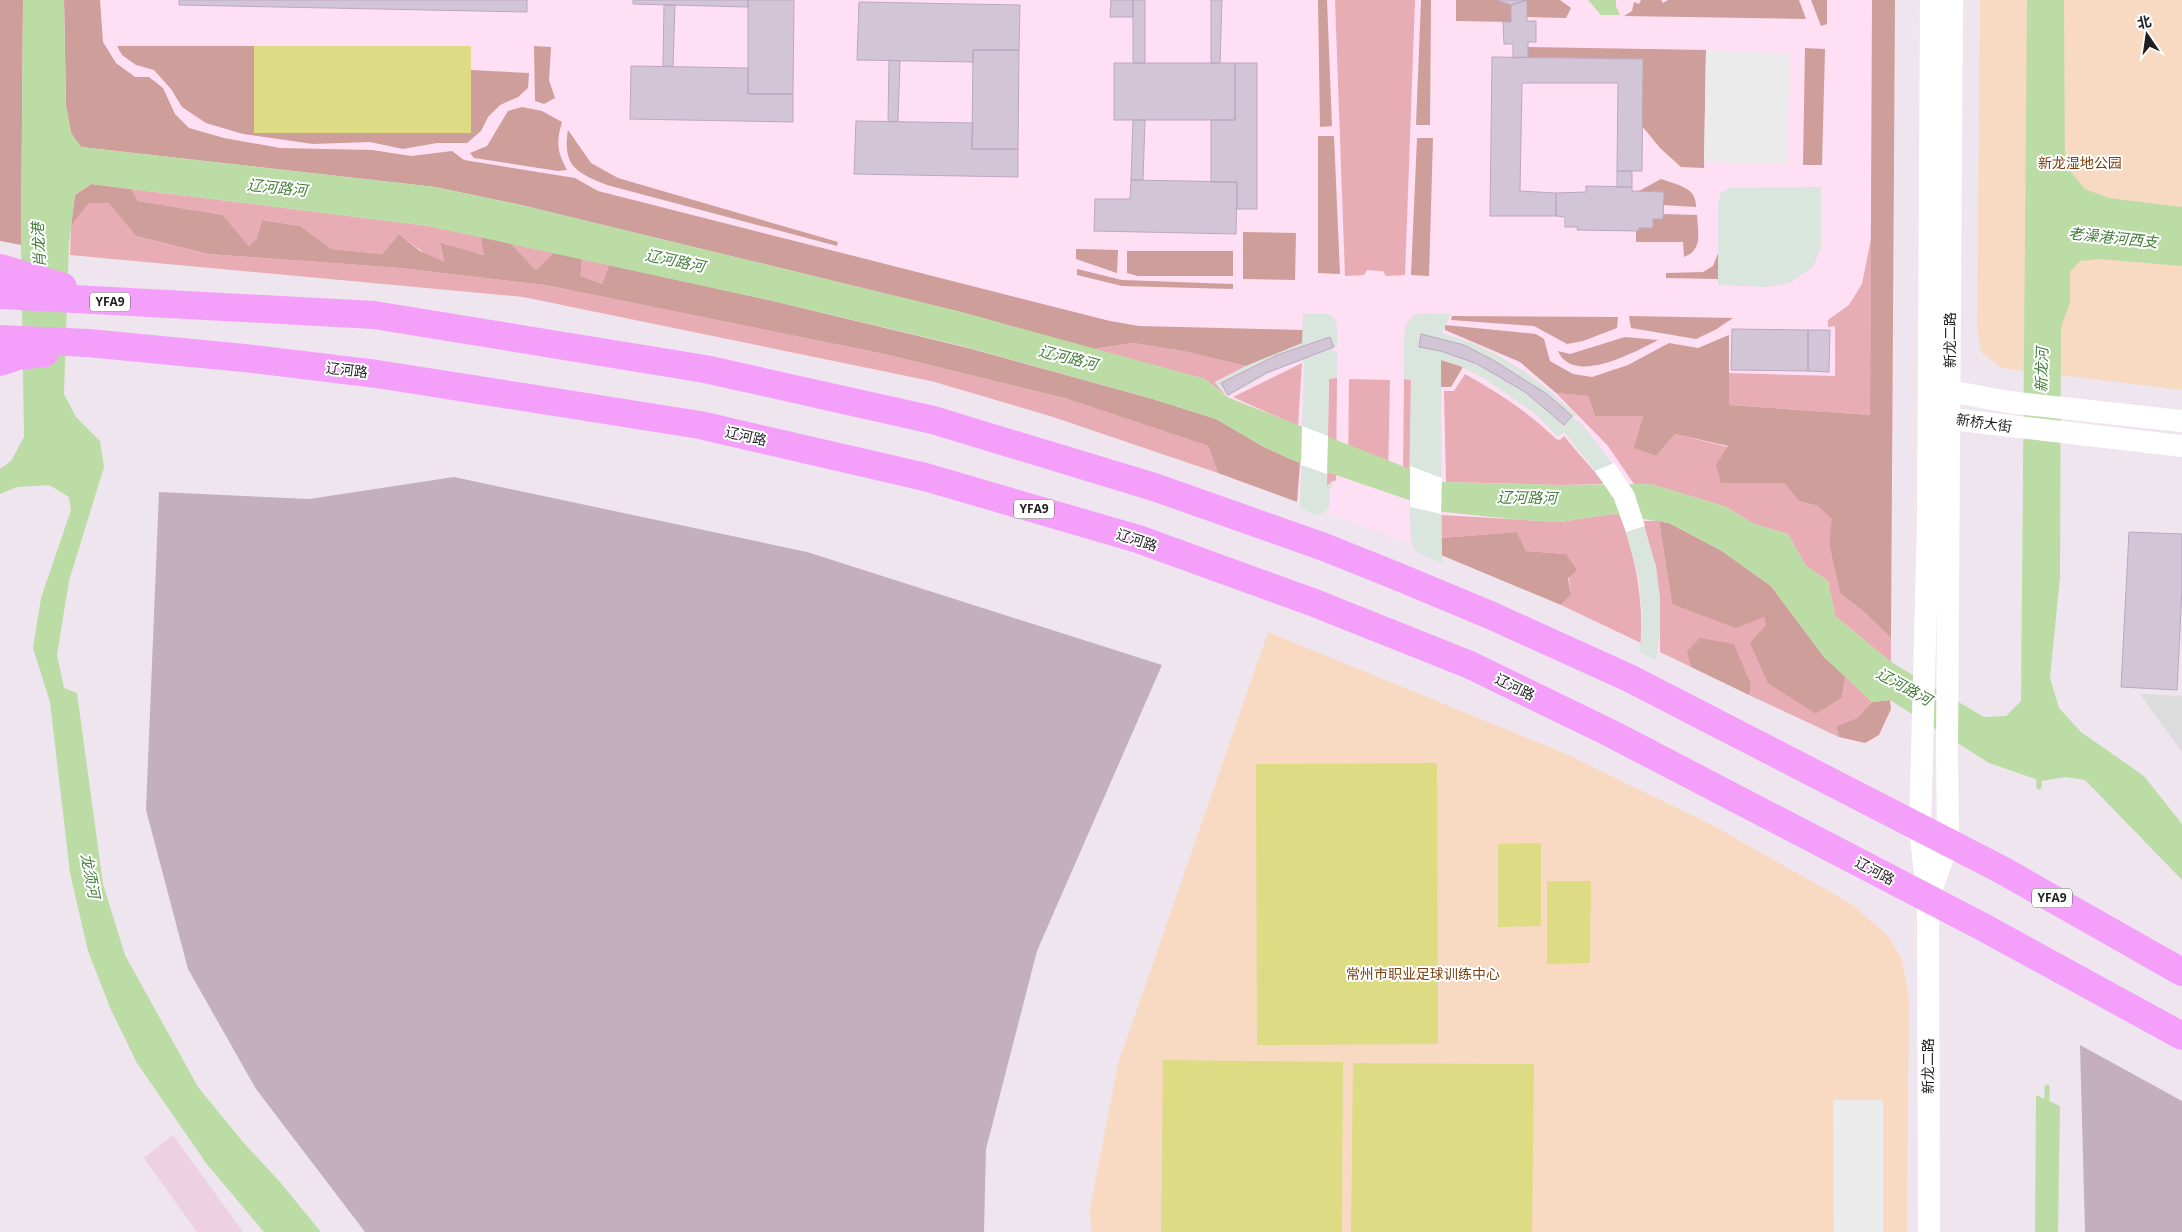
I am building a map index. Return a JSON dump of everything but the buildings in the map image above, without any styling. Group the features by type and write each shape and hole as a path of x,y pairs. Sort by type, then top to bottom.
{"main road":[{"name":"YFA9","path":"8,283 71,295 150,304 374,315 705,369 933,420 1154,487 1324,547 1412,582 1629,678 2002,870 2182,972"},
{"name":"辽河路","path":"9,349 72,346 146,348 244,358 377,374 700,426 925,477 1138,539 1312,602 1470,665 1610,733 1928,899 2182,1036"}],"street":[{"name":"新龙二路","path":"1929,1232 1928,899 1920,829 1929,403 1931,0"},
{"name":"新龙二路","path":"1948,843 1952,0"},
{"path":"1929,403 1950,391"},
{"name":"新桥大街","path":"1950,391 2008,402 2182,421"},
{"name":"新桥大街","path":"1929,403 1951,419 2182,446"},
{"path":"1928,899 1948,843"}],"shaded area":[{"path":"0,0 23,0 21,245 0,241"},
{"path":"45,0 1895,0 1891,709 1879,735 1865,743 1848,741 1561,605 1441,555 1163,452 931,381 523,297 47,252"},
{"path":"64,0 100,0 103,42 116,63 135,77 149,77 163,88 175,114 189,128 224,138 280,148 372,150 411,156 452,151 464,160 575,178 598,191 1110,321 1139,326 1303,330 1303,343 1246,366 1183,351 1133,343 1093,349 961,312 521,205 435,187 81,147 71,133 66,106"},
{"path":"1318,0 1327,0 1332,126 1320,127"},
{"path":"1335,0 1415,0 1405,275 1386,276 1383,271 1367,270 1364,275 1345,276"},
{"path":"1421,0 1431,0 1430,125 1416,125"},
{"path":"1456,0 1497,0 1511,5 1511,22 1456,21"},
{"path":"1527,0 1560,0 1571,8 1566,18 1527,17"},
{"path":"1641,0 1661,0 1663,3 1668,0 1799,0 1806,19 1624,16 1632,11 1634,2 1639,4"},
{"path":"1811,0 1827,0 1827,24 1821,26"},
{"path":"1872,0 1895,0 1891,638 1864,612 1840,593 1829,544 1832,519 1818,506 1799,501 1784,483 1721,483 1716,465 1728,446 1675,434 1656,456 1634,448 1643,416 1595,416 1588,396 1556,393 1520,362 1445,330 1445,325 1536,334 1544,339 1550,361 1573,374 1592,377 1628,365 1669,343 1698,348 1729,335 1729,405 1870,415"},
{"path":"117,46 254,46 254,133 471,133 471,70 529,73 528,88 518,97 500,105 488,117 481,131 467,143 437,143 403,149 370,142 313,144 243,134 206,123 182,107 171,89 154,70 136,65 122,55"},
{"path":"534,46 551,47 549,80 555,98 544,104 535,101"},
{"path":"1528,47 1706,50 1704,168 1681,167 1660,148 1642,126 1643,59 1528,57"},
{"path":"1805,48 1825,49 1822,165 1803,165"},
{"path":"1706,50 1789,54 1788,164 1704,162"},
{"path":"522,107 542,111 562,122 558,147 567,170 558,171 474,158 470,153 487,146 508,111"},
{"path":"568,130 591,163 618,178 838,242 837,246 596,181 580,172 570,160 567,152"},
{"path":"1318,136 1334,136 1340,274 1318,273"},
{"path":"1417,138 1433,138 1429,276 1411,275"},
{"path":"1661,179 1690,191 1695,200 1696,207 1663,205 1664,192 1639,191"},
{"path":"91,184 131,189 138,201 223,215 249,246 257,238 262,220 300,226 332,249 382,254 399,234 420,251 444,262 440,243 484,255 481,237 509,242 536,270 554,252 582,259 580,276 602,284 609,265 773,301 968,348 1153,399 1216,419 1264,447 1300,463 1297,502 1218,473 1208,446 1064,398 889,355 545,285 400,268 208,254 136,236 109,203 89,203 71,226 75,195"},
{"path":"1821,187 1821,248 1813,267 1790,283 1766,287 1718,285 1718,202 1721,193 1729,188"},
{"path":"131,189 428,226 481,237 485,255 440,244 444,263 424,253 399,234 382,254 332,249 300,226 262,220 257,238 249,246 223,215 138,201"},
{"path":"89,203 110,203 136,236 208,254 400,268 545,285 889,355 1064,398 1208,446 1218,473 1050,416 931,381 523,297 70,255 71,226"},
{"path":"1663,214 1697,215 1698,240 1697,245 1690,254 1684,257 1683,242 1636,242 1636,231 1639,231 1639,228 1653,228 1653,219 1663,219"},
{"path":"1243,232 1296,233 1295,280 1243,279"},
{"path":"1871,239 1870,415 1729,405 1729,373 1835,376 1835,326 1828,327 1828,320 1849,305 1862,284"},
{"path":"509,242 554,252 536,270"},
{"path":"1076,249 1118,250 1117,273 1076,259"},
{"path":"1127,251 1233,251 1233,276 1138,276 1127,273"},
{"path":"1718,253 1718,279 1666,278 1666,273 1703,272 1713,266"},
{"path":"582,259 609,265 602,284 579,276"},
{"path":"1077,269 1122,280 1233,284 1233,289 1122,286 1077,275"},
{"path":"1421,313 1451,314 1442,333 1473,343 1499,356 1525,372 1550,391 1576,415 1573,418 1583,425 1634,492 1656,566 1660,598 1660,629 1656,660 1640,652 1642,613 1639,580 1626,532 1614,499 1595,471 1564,432 1558,437 1537,415 1485,379 1458,365 1441,360 1442,563 1418,553 1413,547 1409,491 1411,380 1404,379 1404,335 1406,324 1413,316","holes":["1421,334 1464,345 1493,360 1547,394 1572,416 1564,425 1525,392 1477,364 1441,351 1419,347"]},
{"path":"1303,314 1328,314 1335,319 1337,347 1334,347 1330,337 1312,342 1277,355 1221,383 1266,373 1330,348 1337,353 1337,378 1329,379 1327,486 1333,480 1334,482 1330,490 1329,507 1325,512 1317,515 1300,508 1304,360 1274,371 1227,397 1215,383 1246,366 1302,343"},
{"path":"1452,316 1618,317 1617,328 1583,341 1567,344 1534,326 1451,320"},
{"path":"1629,316 1733,318 1715,330 1696,339 1631,328"},
{"path":"1625,337 1658,340 1620,358 1590,366 1577,366 1566,361 1558,351 1570,354"},
{"path":"1133,343 1183,351 1246,366 1215,382 1225,395 1205,379 1093,349"},
{"path":"1441,360 1463,367 1451,387 1441,387"},
{"path":"1302,363 1298,426 1233,397"},
{"path":"1465,374 1513,403 1556,439 1560,440 1564,436 1604,484 1560,485 1446,482 1444,391 1454,391"},
{"path":"1329,378 1337,378 1336,480 1327,486"},
{"path":"1349,379 1390,380 1388,478 1348,478"},
{"path":"1404,379 1411,379 1410,488 1403,480"},
{"path":"1556,393 1588,396 1595,416 1643,416 1635,448 1656,456 1675,434 1728,447 1721,483 1784,483 1799,501 1818,506 1833,518 1829,544 1840,593 1864,612 1891,638 1891,662 1835,616 1828,581 1806,566 1788,534 1754,524 1724,506 1650,484 1634,484 1608,446"},
{"path":"454,477 807,552 1162,665 1037,951 986,1149 984,1232 365,1232 256,1089 188,969 146,810 159,492 309,499"},
{"path":"1611,514 1620,515 1634,563 1641,610 1641,643 1561,605 1571,595 1566,554 1526,551 1517,532 1441,538 1441,515 1560,522"},
{"path":"1643,521 1659,521 1672,604 1764,617 1798,701 1816,714 1842,698 1845,676 1872,702 1857,718 1836,726 1839,737 1749,695 1751,685 1688,651 1691,667 1660,652 1660,598 1655,566"},
{"path":"1659,521 1669,523 1722,551 1771,586 1824,657 1845,676 1842,698 1816,714 1768,683 1750,643 1766,625 1764,617 1736,628 1672,604"},
{"path":"1517,532 1526,551 1566,554 1577,570 1568,578 1571,595 1561,605 1441,555 1441,538"},
{"path":"1700,638 1734,644 1751,685 1749,695 1691,667 1687,651"},
{"path":"2140,694 2182,696 2182,752"},
{"path":"1890,700 1891,709 1879,735 1865,743 1839,737 1836,726 1857,718 1872,702"},
{"path":"2080,1045 2182,1101 2182,1232 2085,1232"},
{"path":"1833,1100 1883,1100 1883,1232 1834,1232"},
{"path":"173,1135 243,1232 197,1232 144,1158"}],"green space":[{"name":"新龙湿地公园","path":"1980,0 2182,0 2182,390 2002,368 1981,352 1977,326"},
{"path":"254,46 471,46 471,133 254,133"},
{"name":"常州市职业足球训练中心","path":"1268,632 1564,753 1714,826 1853,905 1888,936 1902,959 1909,999 1907,1232 1091,1232 1090,1208 1118,1064"},
{"path":"1437,763 1438,1044 1257,1045 1256,764"},
{"path":"1541,843 1541,926 1498,927 1498,844"},
{"path":"1547,881 1591,881 1590,963 1547,964"},
{"path":"1163,1060 1343,1062 1342,1232 1161,1232"},
{"path":"1353,1063 1534,1064 1532,1232 1351,1232"}],"water":[{"path":"23,0 64,0 66,106 71,133 81,147 435,187 521,205 961,312 1205,379 1227,397 1443,482 1560,485 1650,484 1724,506 1754,524 1788,534 1806,566 1828,581 1835,616 1891,662 1984,717 2006,716 2021,701 2027,0 2064,0 2065,165 2085,189 2109,198 2182,207 2182,266 2099,259 2080,261 2070,272 2070,303 2061,327 2060,577 2050,678 2059,708 2081,732 2144,776 2182,824 2182,880 2085,780 2066,777 2041,781 1989,763 1890,700 1872,702 1824,657 1771,586 1722,551 1669,523 1611,514 1560,522 1444,512 1292,460 1264,447 1216,419 1153,399 962,346 773,301 428,226 91,184 75,195 69,243 64,394 76,417 100,441 104,467 69,581 57,655 64,688 77,693 103,884 125,955 198,1087 321,1232 264,1232 206,1163 137,1063 111,1010 88,951 70,873 50,702 33,648 41,598 71,510 69,497 49,485 17,487 0,494 0,469 11,461 24,437 21,245"},
{"path":"1588,0 1616,0 1616,6 1620,15 1601,15"},
{"path":"2036,1095 2060,1106 2058,1232 2035,1232"}],"pier":[{"path":"1302,426 1328,436 1327,474 1301,465"},
{"path":"1614,463 1634,492 1645,526 1626,532 1614,499 1595,471"},
{"path":"1410,466 1442,478 1441,514 1410,507"}],"waterway":[{"path":"2039,775 2039,787"},
{"path":"2047,1087 2047,1106"}],"water label":[{"name":"辽河路河","path":"277,188"},
{"name":"老澡港河西支","path":"2113,238"},
{"name":"肖龙港","path":"39,245"},
{"name":"辽河路河","path":"675,261"},
{"name":"辽河路河","path":"1068,358"},
{"name":"新龙河","path":"2042,370"},
{"name":"辽河路河","path":"1527,498"},
{"name":"辽河路河","path":"1904,687"},
{"name":"龙须河","path":"90,876"}]}
